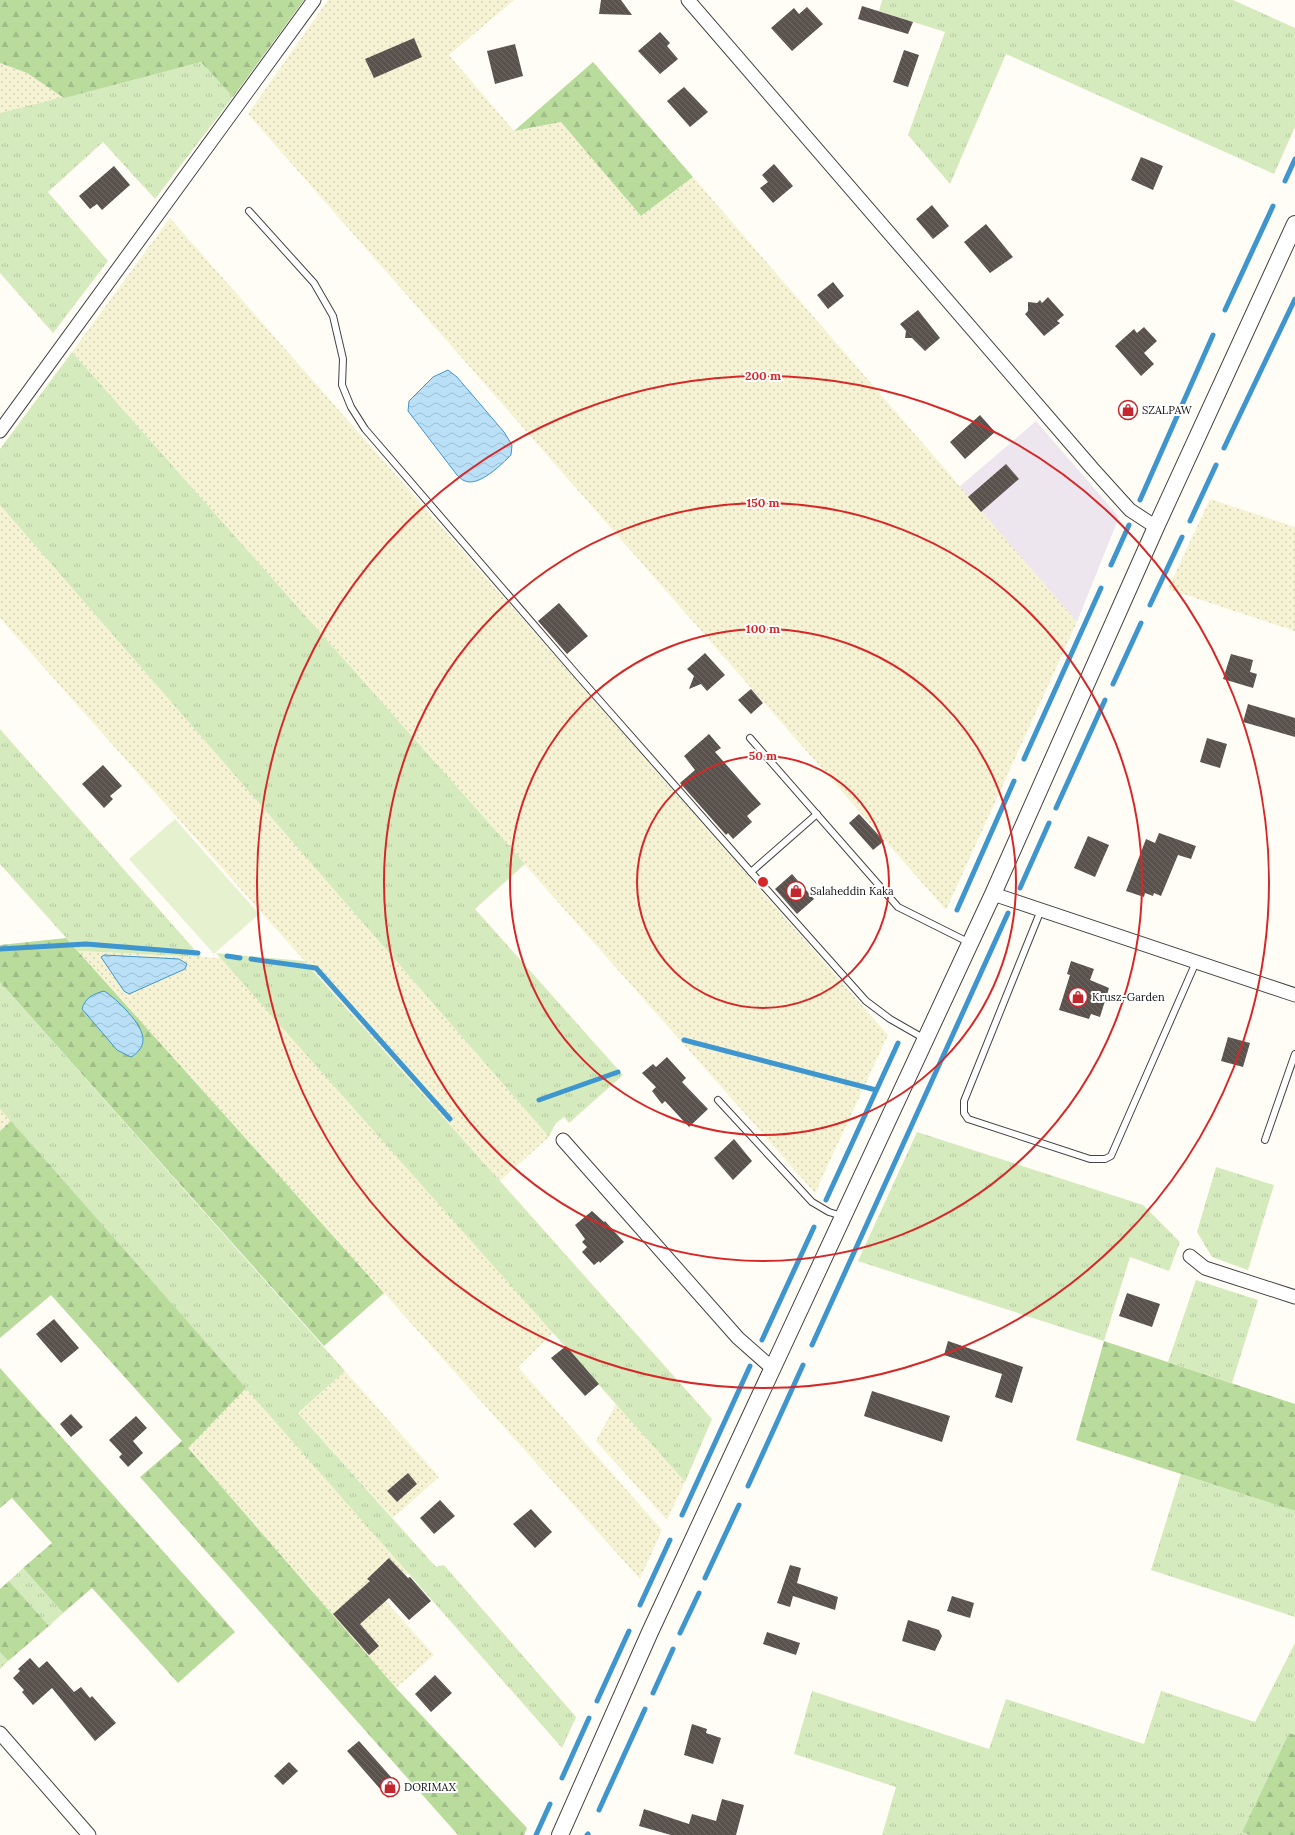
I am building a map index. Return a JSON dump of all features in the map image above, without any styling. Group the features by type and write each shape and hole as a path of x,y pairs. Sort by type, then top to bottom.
{"street":[{"path":"0,431 314,0"},
{"path":"688,0 1097,473 1130,510 1156,527"},
{"path":"560,1835 650,1632 842,1216 993,894 1156,527 1295,224"},
{"path":"993,894 1295,995"},
{"path":"563,1140 738,1338 772,1368"},
{"path":"1190,1256 1205,1268 1295,1297"},
{"path":"0,1733 89,1835"}],"lane":[{"path":"249,211 314,283 333,316 343,360 342,385 351,407 365,429 579,677 866,1001 890,1019 925,1039"},
{"path":"750,738 898,907 970,944"},
{"path":"751,872 817,814"},
{"path":"1042,910 964,1101 964,1113 968,1119 1090,1159 1105,1159 1111,1156 1196,962"},
{"path":"1265,1140 1295,1054"},
{"path":"718,1100 812,1202 829,1212 842,1216"}],"shaded area":[{"path":"328,0 514,0 449,55 514,131 561,122 641,216 693,177 1077,622 946,910 248,114"},
{"path":"0,63 27,73 64,98 0,113"},
{"path":"170,218 888,1035 815,1193 72,352"},
{"path":"1036,421 1119,517 1077,622 959,487"},
{"path":"1210,499 1295,527 1295,631 1168,589"},
{"path":"0,505 549,1137 500,1181 0,618"},
{"path":"78,951 221,958 554,1332 518,1367 662,1530 640,1579"},
{"path":"0,1109 11,1121 0,1131"},
{"path":"345,1371 439,1477 393,1518 298,1413"},
{"path":"246,1388 408,1572 382,1597 434,1655 396,1688 188,1448"},
{"path":"616,1404 685,1482 667,1520 596,1441"}],"green space":[{"path":"0,0 304,0 233,97 201,62 64,98 27,73 0,63"},
{"path":"882,0 1233,0 1295,28 1295,127 1274,174 1006,54 950,184 908,135 945,32 879,11"},
{"path":"201,62 233,97 155,199 103,142 48,192 108,261 53,333 0,273 0,113"},
{"path":"593,62 693,177 641,216 561,122 514,131"},
{"path":"72,352 525,864 475,909 623,1075 569,1123 564,1117 555,1124 549,1137 0,505 0,449"},
{"path":"0,729 201,957 78,951 0,864"},
{"path":"175,819 259,914 214,954 129,859"},
{"path":"66,938 384,1293 324,1346 0,982 0,945"},
{"path":"216,953 304,961 712,1419 685,1482"},
{"path":"0,982 345,1371 298,1413 436,1567 444,1565 576,1717 562,1748 0,1109"},
{"path":"11,1121 246,1388 188,1448 396,1688 527,1828 524,1835 458,1835 140,1477 182,1441 51,1295 0,1338 0,1131"},
{"path":"917,1132 1143,1205 1180,1242 1169,1271 1130,1257 1104,1341 858,1261"},
{"path":"1216,1167 1274,1185 1248,1270 1212,1257 1197,1232"},
{"path":"1196,1280 1258,1300 1232,1383 1168,1362"},
{"path":"1104,1341 1295,1404 1295,1511 1076,1440"},
{"path":"0,1368 235,1632 178,1683 92,1588 63,1613 23,1568 52,1543 12,1498 0,1508"},
{"path":"1181,1474 1295,1511 1295,1617 1151,1570"},
{"path":"23,1568 63,1613 49,1626 9,1581"},
{"path":"9,1581 49,1626 8,1661 0,1652 0,1589"},
{"path":"1295,1643 1295,1735 1289,1733 1242,1832 1250,1835 882,1835 896,1787 794,1754 812,1691 989,1749 1006,1699 1144,1744 1161,1691 1255,1722"},
{"path":"0,1652 8,1661 0,1669"},
{"path":"1289,1733 1295,1735 1295,1835 1250,1835 1242,1832"}],"water":[{"path":"448,370 457,377 504,432 512,445 511,455 490,474 477,481 465,481 457,475 408,411 409,401 433,377"},
{"path":"104,955 179,959 187,964 185,969 129,994 124,991 101,957"},
{"path":"104,991 128,1012 139,1027 142,1034 143,1043 141,1048 131,1057 117,1050 82,1009 85,1002 90,997"}],"building":[{"path":"601,0 621,0 632,15 599,14"},
{"path":"862,6 913,22 908,34 858,19"},
{"path":"807,7 823,24 792,51 771,28 794,8 799,14"},
{"path":"660,32 670,43 667,46 678,59 660,74 638,51"},
{"path":"414,38 422,57 374,78 365,59"},
{"path":"515,44 523,76 495,84 487,51"},
{"path":"904,50 919,55 908,87 893,82"},
{"path":"684,87 708,112 690,127 667,101"},
{"path":"1141,157 1163,166 1153,190 1131,180"},
{"path":"774,164 793,186 773,203 760,188 768,182 762,175"},
{"path":"114,166 130,185 102,210 97,204 90,209 79,196"},
{"path":"932,205 949,226 933,239 916,219"},
{"path":"986,224 1013,257 990,273 964,242"},
{"path":"833,282 844,296 828,309 817,295"},
{"path":"1048,297 1064,315 1057,321 1060,323 1044,336 1025,314 1028,311 1028,302 1037,303 1040,300 1042,303"},
{"path":"918,310 940,338 925,351 912,338 905,338 906,331 900,324"},
{"path":"1144,327 1157,341 1144,353 1154,364 1141,376 1115,346 1134,329 1137,333"},
{"path":"980,415 995,432 965,459 950,442"},
{"path":"1006,464 1019,479 981,512 968,497"},
{"path":"559,603 588,636 567,654 538,621"},
{"path":"705,653 725,675 707,691 701,684 689,689 694,676 687,669"},
{"path":"1231,654 1253,660 1250,672 1257,674 1253,688 1223,679"},
{"path":"751,689 763,703 751,714 738,700"},
{"path":"1248,704 1295,718 1295,737 1243,722"},
{"path":"709,734 721,748 715,752 761,804 747,816 752,822 733,839 728,833 726,835 680,783 695,770 684,756"},
{"path":"1207,738 1227,744 1220,768 1200,762"},
{"path":"103,765 122,786 110,796 113,799 104,808 82,784"},
{"path":"859,814 884,841 873,850 849,823"},
{"path":"1159,833 1196,846 1191,859 1178,855 1161,896 1154,893 1153,896 1145,893 1144,897 1126,891 1146,839 1155,843"},
{"path":"1088,836 1109,845 1095,877 1074,868"},
{"path":"792,874 814,899 797,914 775,889"},
{"path":"1071,961 1094,969 1090,980 1109,988 1100,1017 1091,1014 1089,1019 1059,1010 1070,975 1067,974"},
{"path":"1228,1037 1250,1043 1243,1067 1221,1061"},
{"path":"667,1057 686,1078 682,1082 708,1109 689,1127 665,1101 662,1104 652,1091 656,1087 642,1073 653,1064 656,1067"},
{"path":"734,1139 752,1161 733,1180 714,1158"},
{"path":"592,1211 604,1222 605,1221 624,1242 600,1263 599,1261 594,1265 582,1252 587,1247 582,1242 585,1239 575,1225"},
{"path":"1127,1293 1160,1304 1152,1327 1119,1316"},
{"path":"54,1319 79,1348 61,1363 36,1334"},
{"path":"948,1341 1023,1367 1012,1403 995,1397 1002,1374 944,1355"},
{"path":"566,1346 599,1384 585,1396 551,1358"},
{"path":"872,1391 950,1416 942,1442 864,1416"},
{"path":"71,1414 83,1427 71,1437 60,1424"},
{"path":"136,1416 147,1428 133,1441 143,1453 128,1467 119,1457 122,1454 109,1440"},
{"path":"408,1473 417,1484 397,1502 387,1491"},
{"path":"440,1500 455,1516 434,1534 420,1518"},
{"path":"531,1509 552,1532 535,1548 513,1524"},
{"path":"389,1558 408,1578 410,1577 431,1601 409,1620 389,1598 360,1624 379,1646 369,1655 333,1614 370,1581 367,1579"},
{"path":"790,1565 801,1568 797,1583 838,1597 835,1610 793,1596 790,1607 777,1603"},
{"path":"952,1596 974,1603 970,1618 947,1611"},
{"path":"908,1620 939,1630 942,1636 935,1651 902,1641"},
{"path":"767,1632 800,1643 796,1655 763,1644"},
{"path":"30,1658 39,1668 47,1661 74,1692 81,1687 90,1698 92,1696 116,1723 95,1741 52,1688 33,1705 22,1692 24,1690 13,1678 20,1671 18,1669"},
{"path":"435,1675 452,1693 431,1712 415,1694"},
{"path":"692,1724 707,1729 706,1733 721,1738 713,1764 684,1755"},
{"path":"359,1741 400,1787 388,1798 347,1751"},
{"path":"289,1762 298,1771 283,1785 274,1776"},
{"path":"722,1799 744,1805 736,1835 671,1835 639,1826 644,1809 689,1824 692,1814 716,1821"}],"waterway":[{"path":"1285,181 1295,159"},
{"path":"1225,310 1273,206"},
{"path":"1224,448 1295,299"},
{"path":"1140,500 1213,335"},
{"path":"1190,521 1216,465"},
{"path":"1111,565 1129,525"},
{"path":"1150,605 1182,537"},
{"path":"1024,759 1101,588"},
{"path":"1113,684 1141,623"},
{"path":"1056,808 1105,700"},
{"path":"957,910 1014,781"},
{"path":"1020,888 1049,823"},
{"path":"812,1345 1008,913"},
{"path":"0,949 86,944 198,953"},
{"path":"227,956 240,958"},
{"path":"251,959 316,968 450,1119"},
{"path":"684,1040 876,1090"},
{"path":"826,1200 898,1043"},
{"path":"539,1100 618,1072"},
{"path":"762,1340 814,1227"},
{"path":"748,1486 803,1365"},
{"path":"682,1515 750,1366"},
{"path":"705,1578 739,1505"},
{"path":"640,1605 670,1540"},
{"path":"680,1633 699,1593"},
{"path":"597,1701 629,1631"},
{"path":"653,1693 673,1649"},
{"path":"599,1810 645,1709"},
{"path":"562,1778 589,1718"},
{"path":"536,1835 550,1804"}],"place":[{"name":"SZALPAW","path":"1128,410"},
{"name":"Salaheddin Kaka","path":"796,891"},
{"name":"Krusz-Garden","path":"1078,997"},
{"name":"DORIMAX","path":"390,1787"}]}
